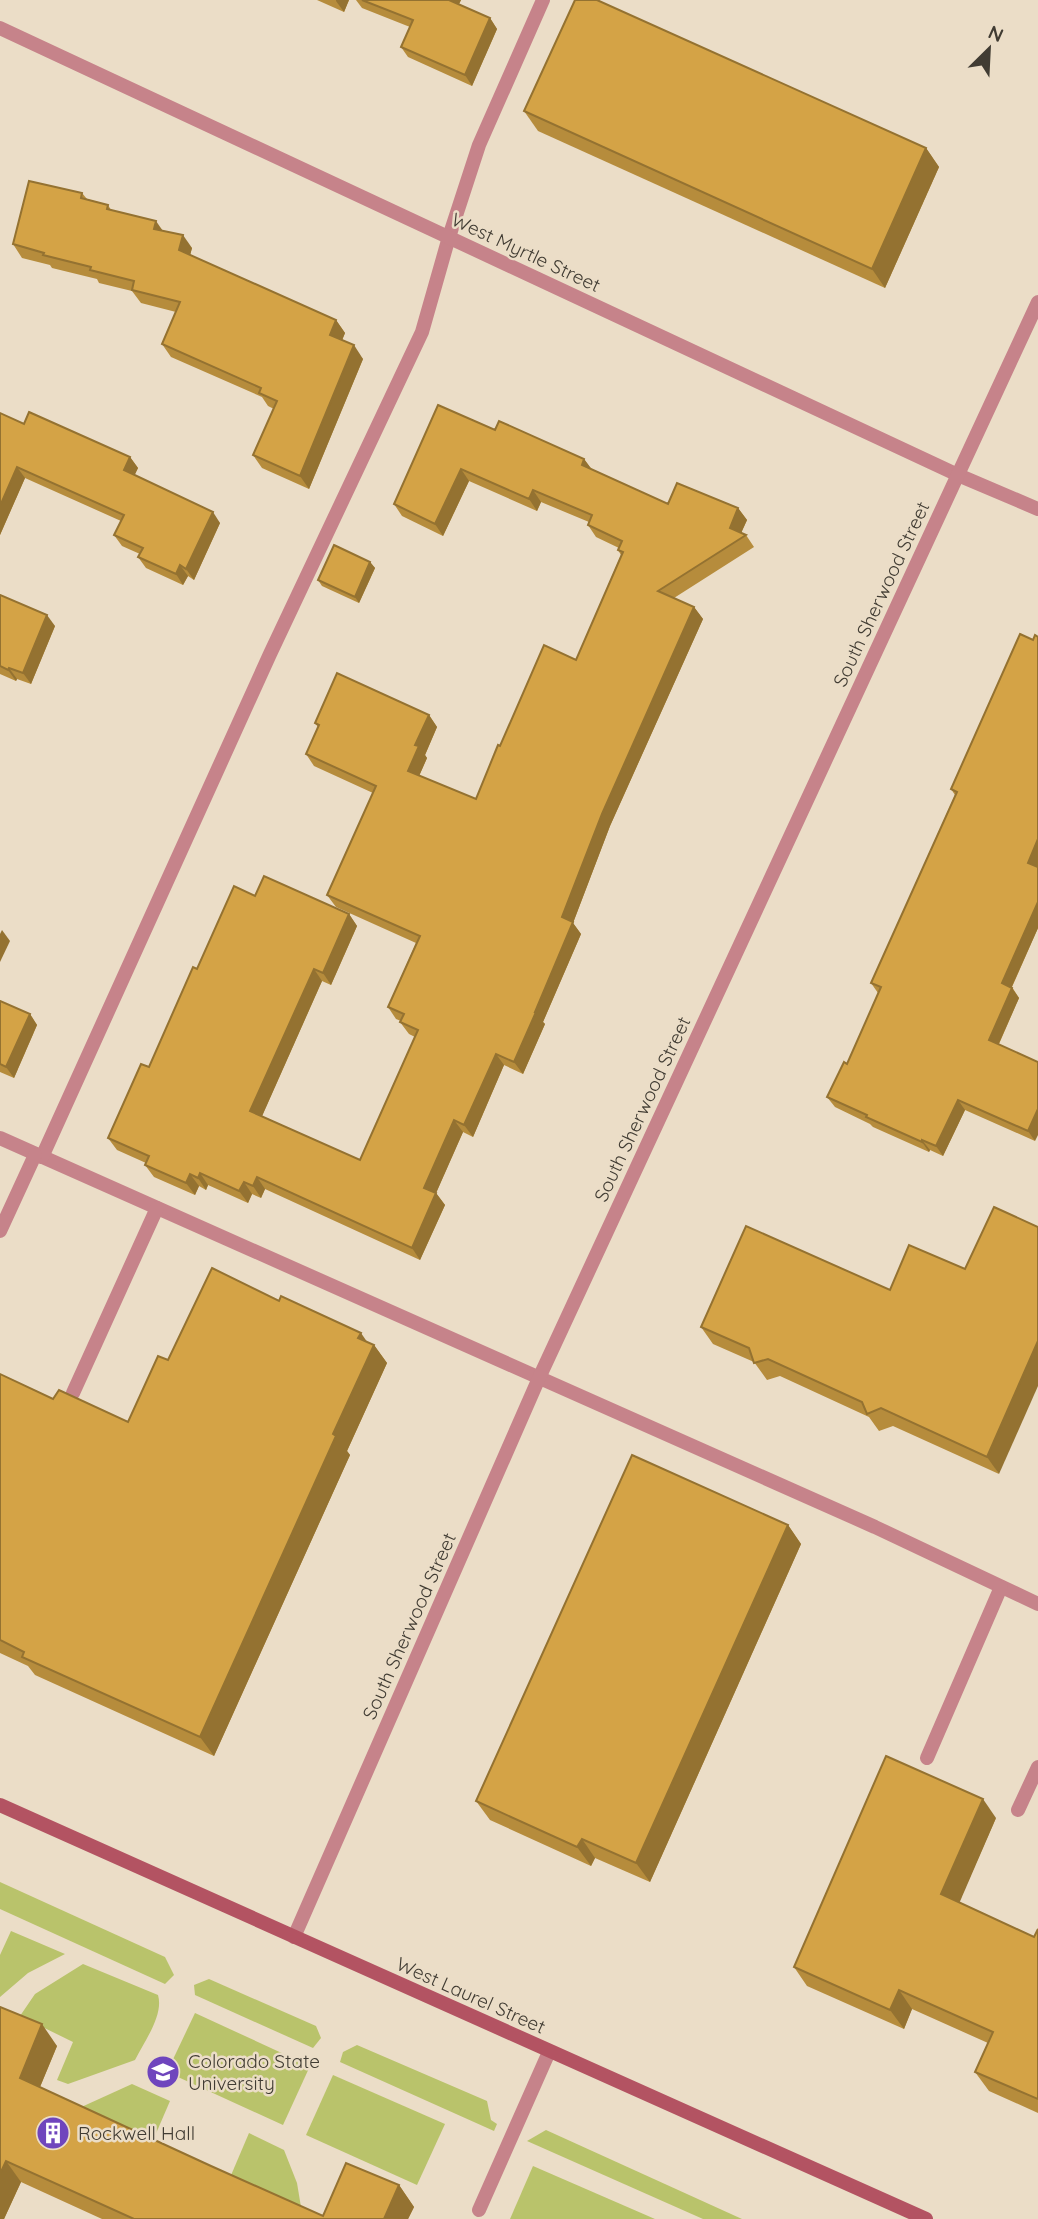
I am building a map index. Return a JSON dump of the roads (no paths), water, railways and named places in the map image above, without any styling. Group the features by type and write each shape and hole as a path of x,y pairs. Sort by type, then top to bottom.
{"main road":[{"name":"West Laurel Street","path":"0,1805 926,2219"}],"street":[{"path":"0,1231 39,1156 422,332 479,145 543,0"},
{"name":"West Myrtle Street","path":"0,28 958,475 1038,509"},
{"name":"South Sherwood Street","path":"294,1937 539,1378 1038,302"},
{"path":"0,1138 875,1527 1038,1604"},
{"path":"73,1393 157,1208"},
{"path":"927,1758 1001,1587"},
{"path":"1018,1810 1038,1767"},
{"path":"479,2210 549,2052"}],"place":[{"name":"Colorado State University","path":"163,2072"},
{"name":"Rockwell Hall","path":"53,2133"}]}
